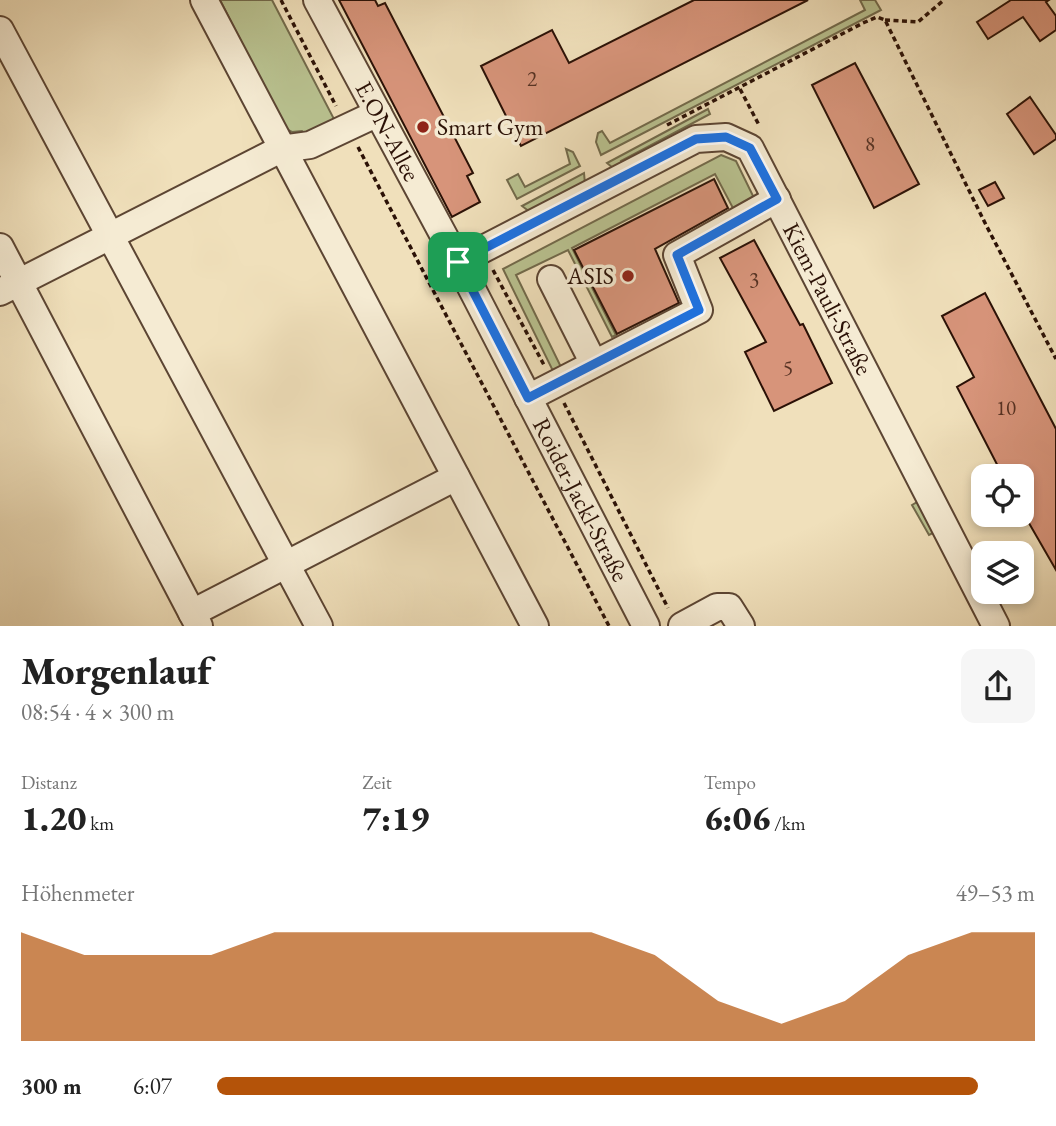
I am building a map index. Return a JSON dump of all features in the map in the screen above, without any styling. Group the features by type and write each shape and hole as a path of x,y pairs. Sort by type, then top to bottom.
{"street":[{"path":"204,0 535,625"},
{"name":"E.ON-Allee","path":"317,0 458,262"},
{"path":"0,30 318,625"},
{"path":"9,287 281,149 310,145 378,113"},
{"name":"Kiem-Pauli-Straße","path":"458,262 696,139 726,137 750,148 996,625"},
{"path":"528,398 593,362 699,310 677,255 777,199"},
{"path":"0,247 9,287 195,619 284,564 456,477"},
{"name":"Roider-Jackl-Straße","path":"458,262 646,625"},
{"path":"551,279 593,362"},
{"path":"676,619 717,607 729,607 741,625"}],"path":[{"path":"281,0 609,625"},
{"path":"667,126 863,23 877,17 918,22 944,0"},
{"path":"886,20 986,225 1056,359"},
{"path":"482,249 676,619"}],"green space":[{"path":"220,0 272,0 334,119 305,136 302,131 292,132 286,129"},
{"path":"860,0 875,0 881,10 601,155 596,142 598,133 602,131 610,143 865,10"},
{"path":"708,109 710,114 621,161 624,168 613,168 607,163"},
{"path":"566,149 573,152 580,166 517,199 507,180 518,174 525,187 570,164"},
{"path":"721,155 736,161 755,200 734,210 715,174 572,248 616,335 612,337 568,250 516,275 561,367 553,371 503,269"},
{"path":"584,173 585,184 530,212 522,206"},
{"path":"919,501 935,532 929,535 912,505"}],"building":[{"path":"339,0 375,0 378,6 385,3 473,173 467,176 480,202 452,217"},
{"path":"694,0 808,0 521,146 481,66 552,30 569,63"},
{"path":"1011,0 1049,0 1046,2 1056,16 1056,30 1040,41 1023,17 988,39 977,22"},
{"path":"855,63 919,184 874,208 812,85"},
{"path":"1030,97 1056,135 1056,139 1034,154 1007,114"},
{"name":"ASIS","path":"714,179 728,208 655,249 679,303 617,334 574,250"},
{"path":"995,182 1004,198 988,206 979,190"},
{"path":"754,240 800,325 803,324 832,383 774,411 745,352 766,342 720,258"},
{"path":"985,293 1056,429 1056,570 1031,527 1034,527 1034,464 997,464 957,387 974,377 942,316"}],"place":[{"name":"Smart Gym","path":"423,127"},
{"name":"ASIS","path":"628,276"}],"route":[{"path":"726,137 750,148 777,199 677,255 699,310 593,362 528,398 458,262 696,139 726,137"}]}
